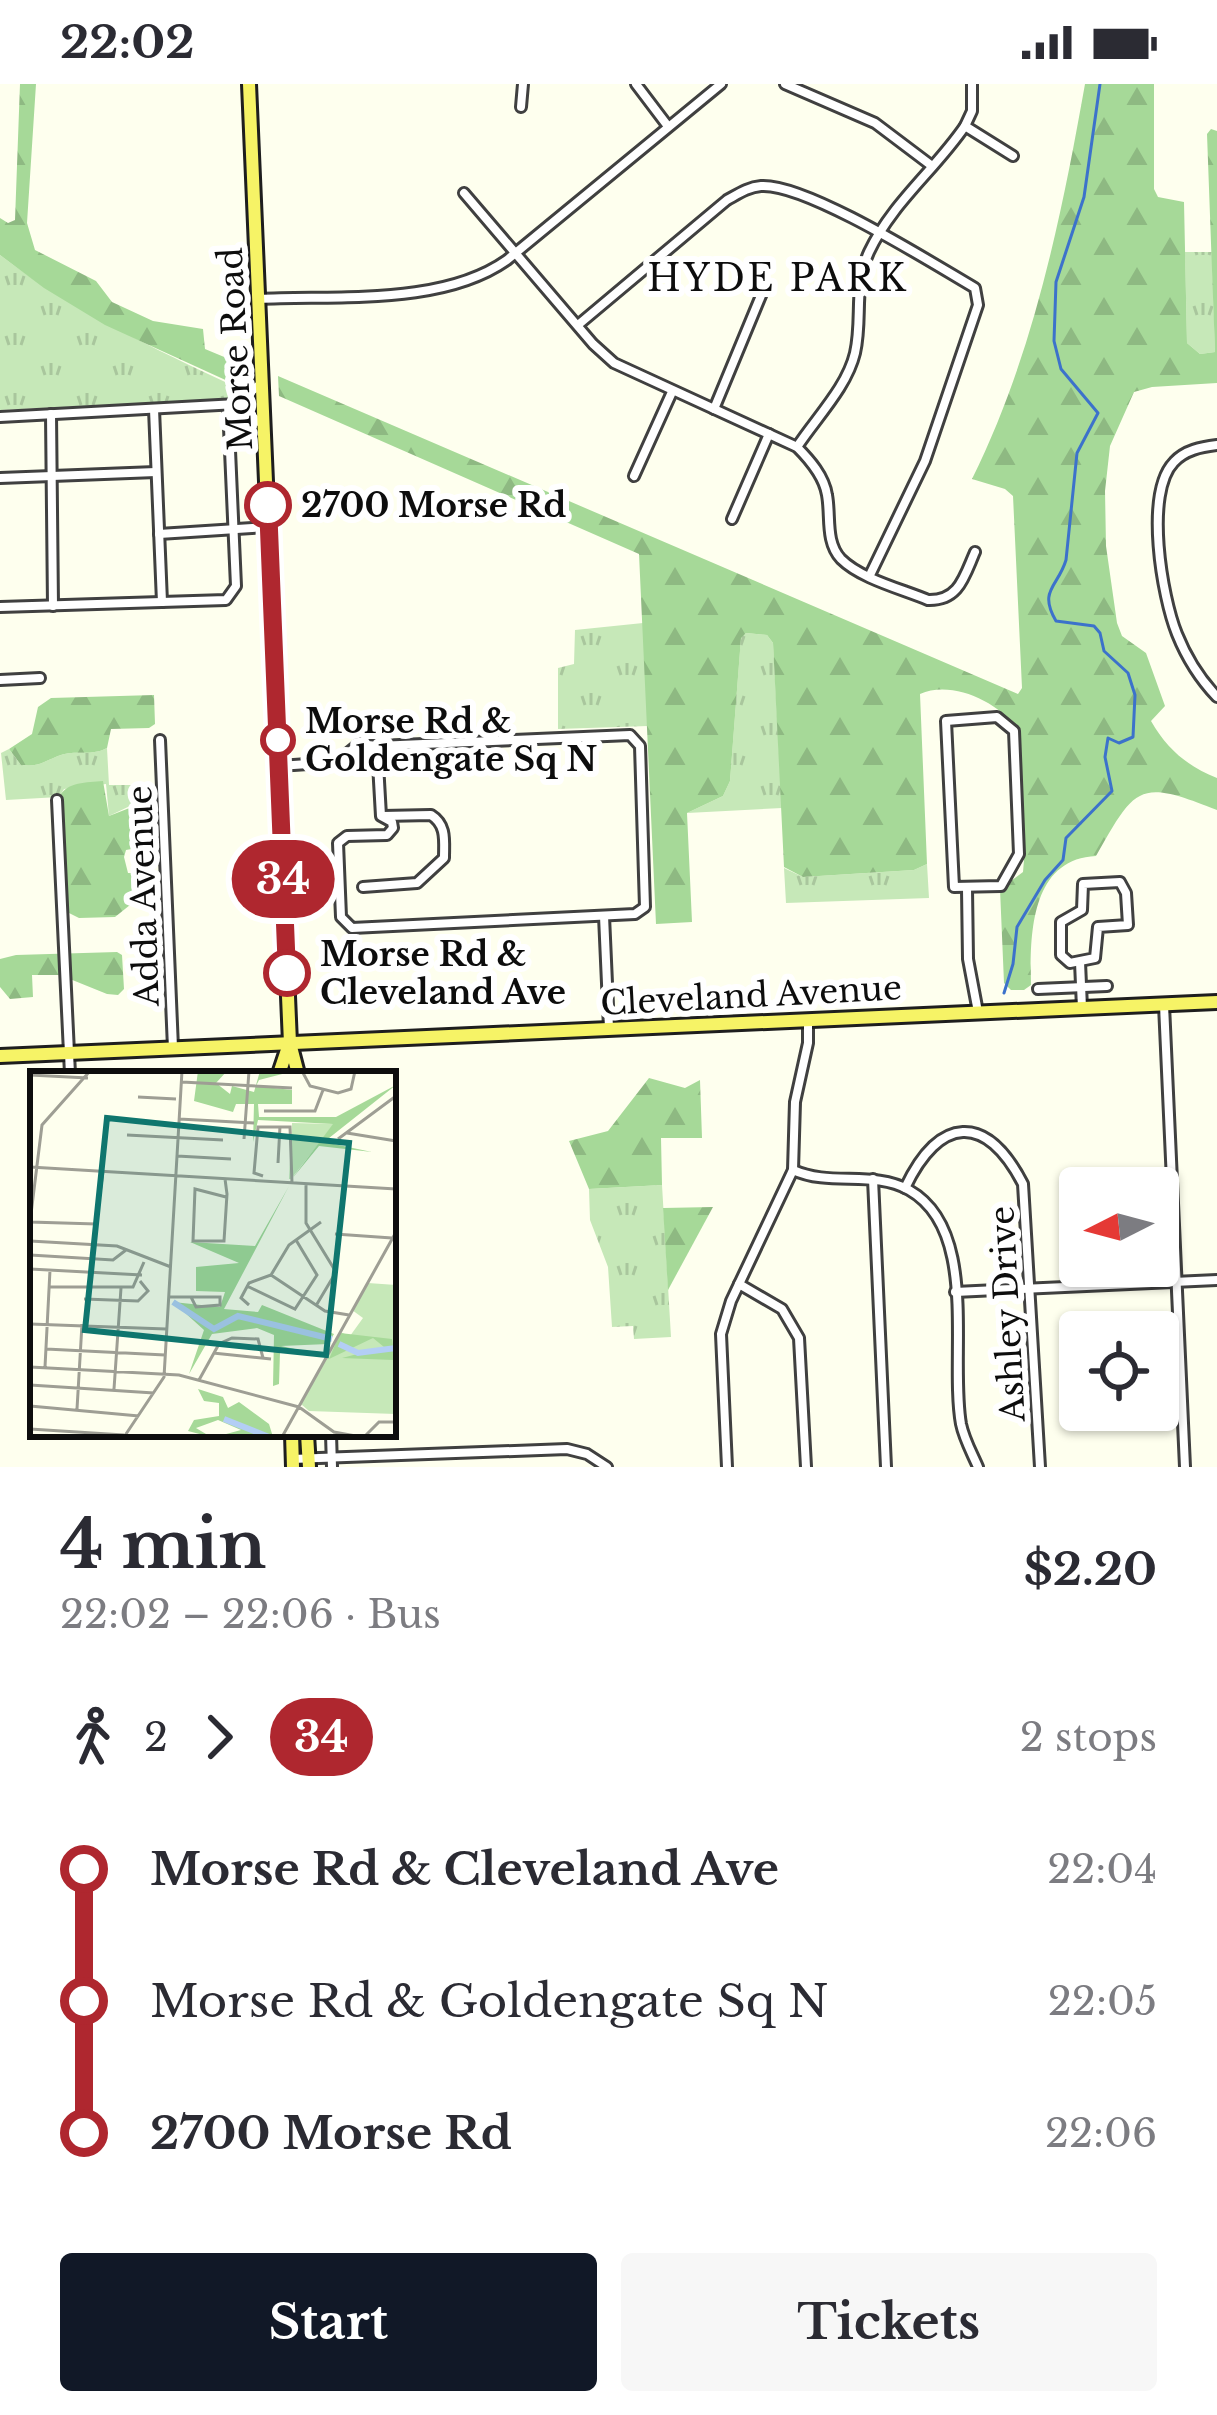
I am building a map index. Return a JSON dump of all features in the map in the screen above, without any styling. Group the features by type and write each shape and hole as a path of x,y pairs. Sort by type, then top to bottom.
{"main road":[{"name":"Morse Road","path":"249,84 290,1043 297,1071"},
{"name":"Cleveland Avenue","path":"0,1056 1217,1002"},
{"name":"Morse Road","path":"280,1071 290,1043"}],"street":[{"path":"521,107 523,84"},
{"path":"637,84 667,125"},
{"path":"259,299 445,290 480,278 721,84"},
{"path":"785,84 875,123 932,166"},
{"path":"797,447 850,367 857,340 861,274 879,234 965,126 972,111 972,84"},
{"path":"965,126 1012,155"},
{"path":"578,325 727,200 766,185 802,194 979,292 925,461 870,575"},
{"path":"464,193 614,363 797,447 813,463 827,491 830,536 838,556 928,600 946,598 960,587 975,552"},
{"path":"714,410 765,286"},
{"path":"0,417 233,405 263,381"},
{"path":"634,476 672,392"},
{"path":"233,405 266,428"},
{"path":"0,607 226,600 236,586 233,405"},
{"path":"154,409 162,602"},
{"path":"51,413 53,606"},
{"path":"732,518 769,434"},
{"path":"1217,445 1186,452 1172,463 1163,479 1159,515 1164,583 1175,630 1196,674 1217,697"},
{"path":"0,478 156,472"},
{"path":"159,533 268,527"},
{"path":"0,680 40,678"},
{"path":"1002,720 1014,731 1019,854 1001,886 967,888 953,887 946,721 1002,720"},
{"path":"279,766 337,762 359,744 631,735 640,746 645,907 634,914 352,928 340,916 338,843 347,836 390,834 392,822 381,816"},
{"name":"Adda Avenue","path":"160,740 173,1049"},
{"path":"377,746 381,816"},
{"path":"57,800 70,1071"},
{"path":"339,888 417,884 444,858 443,829 437,818 381,816"},
{"path":"1120,882 1126,893 1128,925 1098,927 1099,954 1080,962 1070,963 1061,956 1060,922 1082,910 1083,884 1120,882"},
{"path":"967,888 968,959 978,1012"},
{"path":"604,916 609,1029"},
{"path":"1080,962 1082,1008"},
{"path":"1038,988 1107,986"},
{"path":"1164,1005 1172,1167"},
{"path":"727,1467 722,1334 739,1284 793,1170 795,1102 808,1043 808,1020"},
{"name":"Ashley Drive","path":"905,1188 928,1147 957,1132 987,1139 1011,1160 1023,1184 1040,1467"},
{"path":"793,1170 809,1178 873,1179 905,1188 944,1224 952,1256 962,1426 978,1467"},
{"path":"873,1179 886,1467"},
{"path":"1179,1281 1217,1280"},
{"path":"739,1284 782,1309 799,1338 806,1467"},
{"path":"955,1292 1059,1287"},
{"path":"1177,1287 1185,1467"},
{"path":"292,1463 567,1449 607,1467"}],"green space":[{"path":"20,84 36,84 27,223 35,250 96,281 112,302 153,321 203,329 205,349 241,364 243,388 105,325 0,255 0,218 8,223 15,220"},
{"path":"1085,84 1154,84 1154,189 1158,197 1184,202 1187,343 1200,354 1215,352 1207,134 1211,129 1217,131 1217,383 1134,392 1110,446 1105,491 1106,546 1117,623 1122,636 1146,653 1165,706 1151,721 1179,756 1217,778 1217,810 1155,792 1131,802 1096,856 1074,860 1046,885 1034,923 1031,985 1011,990 1004,983 1000,889 1023,872 1015,727 985,701 959,691 920,694 927,864 914,870 803,877 784,867 773,643 767,635 746,633 741,638 730,781 723,796 687,813 692,922 656,924 639,554 279,396 278,376 1018,694 1022,688 1013,496 972,479 1028,336 1055,236"},
{"path":"1185,252 1212,252 1215,352 1200,354 1187,343"},
{"path":"0,255 85,311 236,387 236,399 0,410"},
{"path":"643,623 648,726 558,729 558,668 574,664 575,630"},
{"path":"746,633 767,635 773,643 782,808 687,813 723,796 730,781 741,637"},
{"path":"154,695 155,724 111,729 107,748 101,751 21,765 9,749 32,734 38,707 51,698"},
{"path":"107,748 109,785 159,785 160,806 130,806 109,816 106,784 64,789 59,797 6,800 1,753 9,749 21,765 32,765 64,754"},
{"path":"103,781 109,816 150,800 160,806 159,844 126,850 124,857 128,873 155,874 162,898 135,901 115,917 79,918 65,911 59,797 72,785"},
{"path":"927,864 929,898 786,903 784,868 803,877 914,870"},
{"path":"122,955 124,989 118,995 60,975 32,975 33,997 10,999 0,987 0,959"},
{"path":"649,1078 685,1088 700,1080 702,1138 661,1138 662,1185 589,1189 569,1141 608,1131"},
{"path":"662,1185 671,1337 634,1339 633,1326 612,1327 608,1267 590,1220 589,1189"},
{"path":"713,1207 668,1290 663,1208"}],"waterway":[{"path":"1004,993 1017,927 1063,860 1066,838 1112,791 1105,757 1108,738 1119,743 1133,737 1135,695 1128,673 1104,651 1094,626 1056,621 1049,602 1066,560 1077,453 1098,413 1061,369 1054,341 1056,282 1084,197 1100,84"}],"bus line":[{"name":"34","path":"268,505 287,973"}],"place":[{"name":"2700 Morse Rd","path":"268,505"},
{"name":"Morse Rd & Goldengate Sq N","path":"278,740"},
{"name":"Morse Rd & Cleveland Ave","path":"287,973"}],"district":[{"name":"HYDE PARK","path":"778,278"}]}
